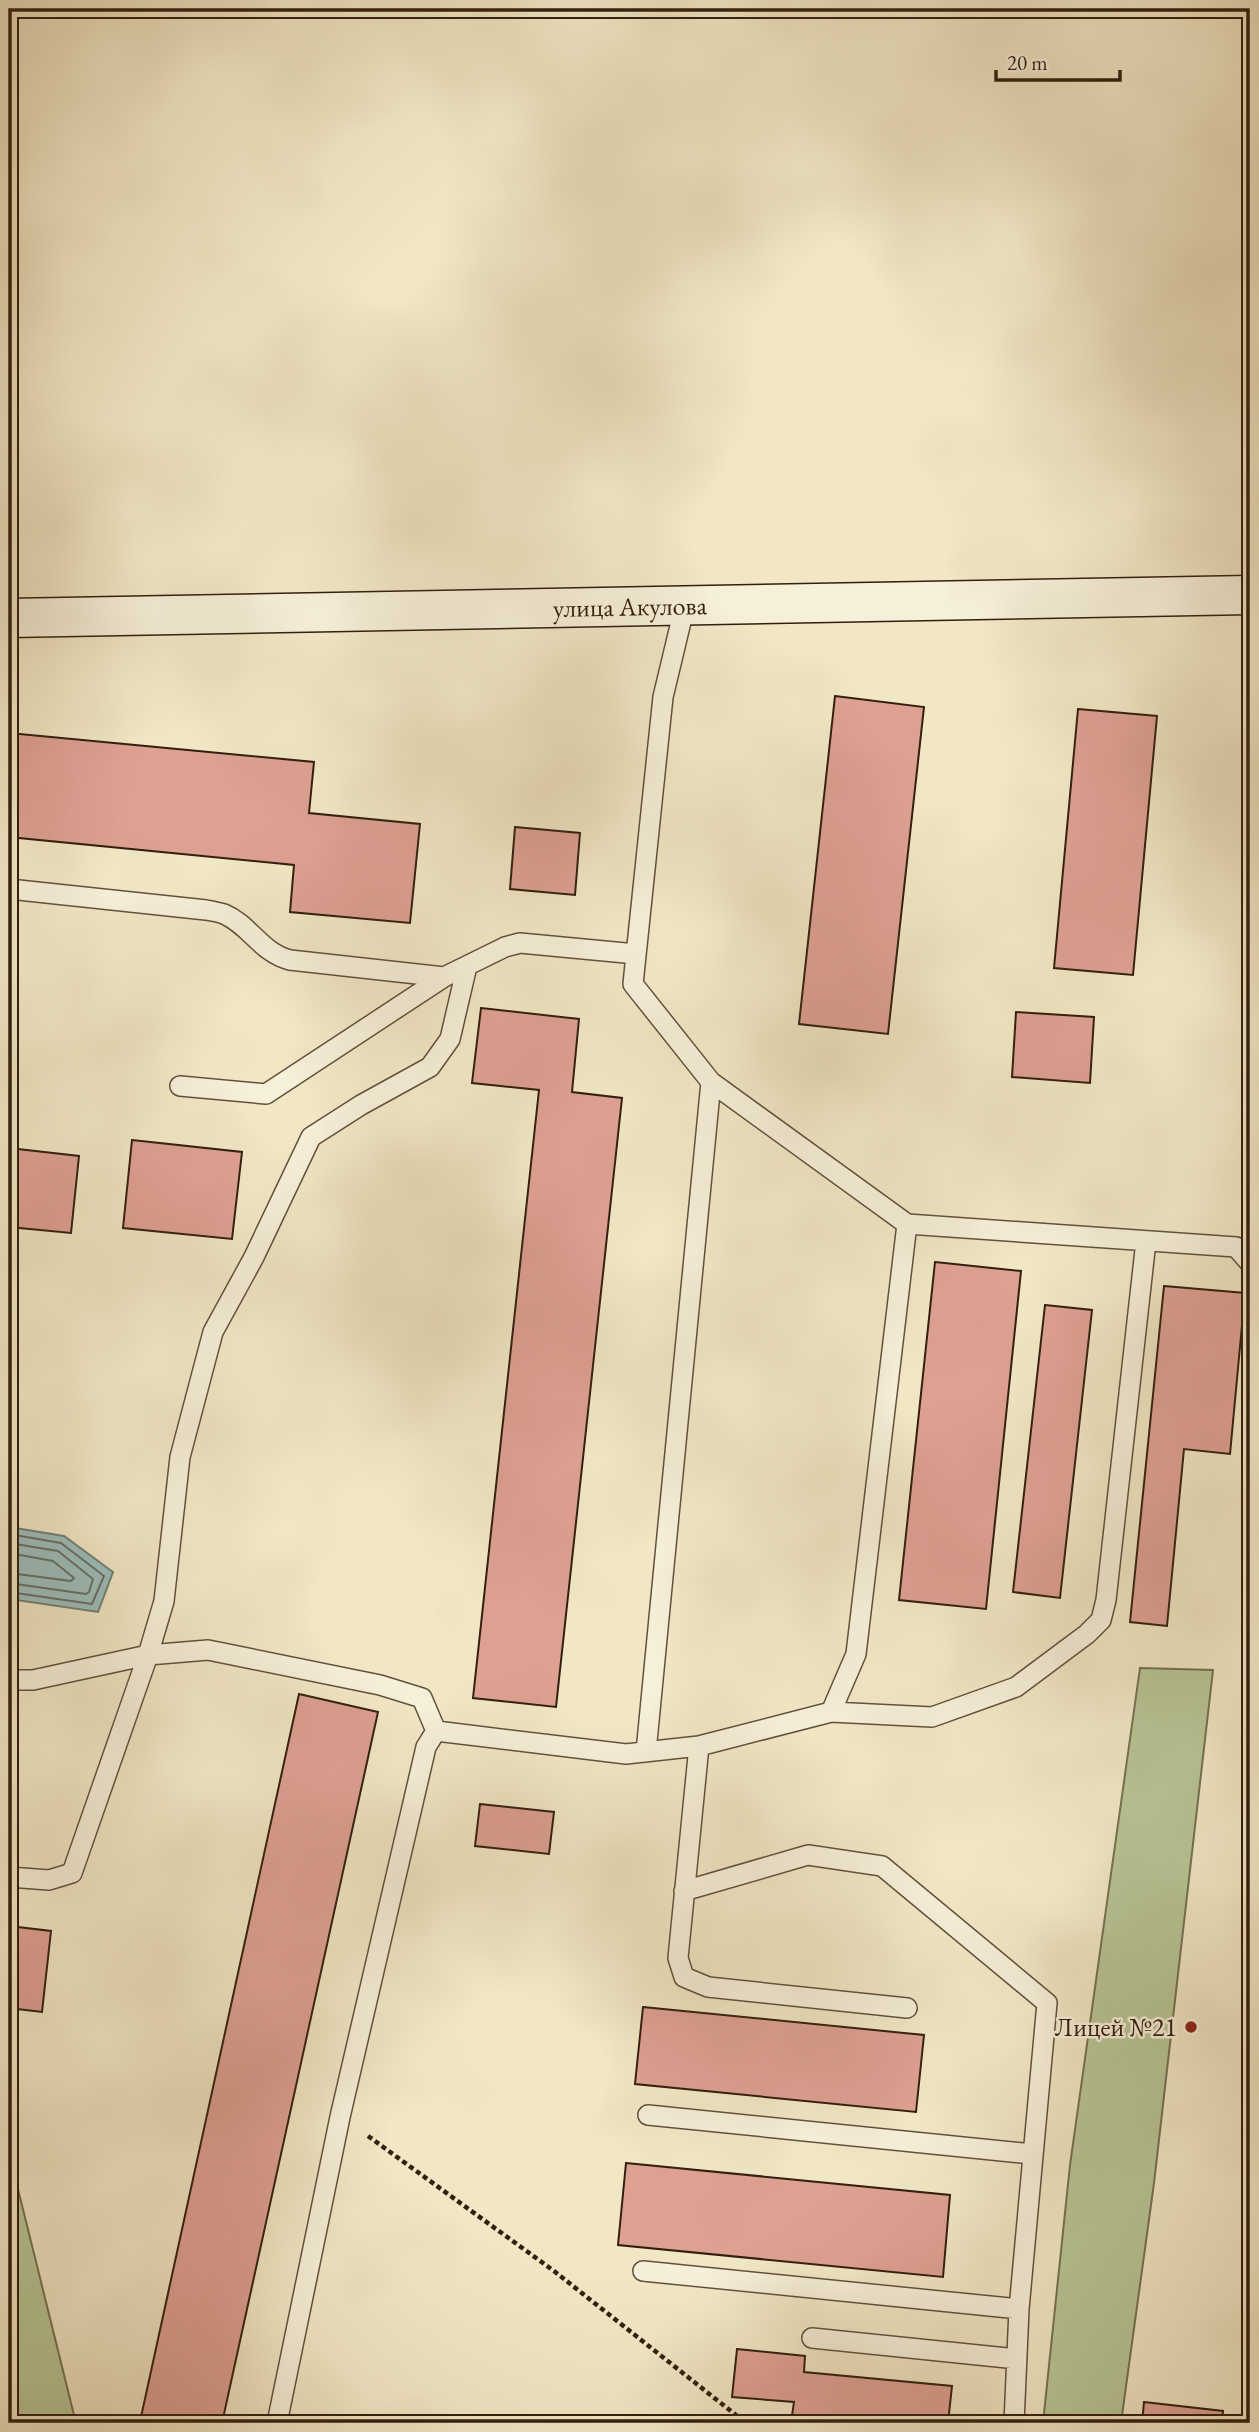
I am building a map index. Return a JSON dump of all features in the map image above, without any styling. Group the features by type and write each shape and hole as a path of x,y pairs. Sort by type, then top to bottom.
{"main road":[{"name":"улица Акулова","path":"9,618 1250,595"}],"lane":[{"path":"685,605 663,697 633,984 711,1082 907,1224 1236,1247 1250,1263"},
{"path":"9,889 206,910 223,914 237,922 277,956 290,960 444,977"},
{"path":"180,1086 266,1094 444,977 505,947 520,943 636,954"},
{"path":"9,1877 49,1880 72,1873 148,1655 164,1601 180,1457 213,1332 254,1257 311,1137 361,1105 430,1067 450,1039 467,966"},
{"path":"646,1752 711,1082"},
{"path":"831,1712 856,1654 907,1224"},
{"path":"436,1731 626,1754 699,1746 831,1712 932,1717 1016,1687 1087,1634 1101,1620 1106,1600 1146,1241"},
{"path":"9,1680 33,1679 148,1655 208,1650 380,1685 422,1698 436,1731"},
{"path":"277,2423 340,2117 426,1747 436,1731"},
{"path":"699,1746 678,1958 684,1977 708,1987 906,2008"},
{"path":"684,1891 808,1855 882,1866 1047,2003 1019,2309 1014,2423"},
{"path":"648,2115 1032,2154"},
{"path":"643,2271 1019,2309"},
{"path":"812,2337 1017,2359"}],"path":[{"path":"340,2117 554,2271 746,2423"}],"green space":[{"path":"1140,1668 1213,1670 1154,2183 1121,2423 1043,2423 1070,2165"},
{"path":"9,2169 13,2169 76,2423 9,2423"}],"water":[{"path":"9,1527 64,1536 113,1572 98,1612 9,1599"}],"building":[{"path":"835,696 924,707 888,1034 799,1024"},
{"path":"1078,709 1157,716 1133,975 1054,968"},
{"path":"9,733 314,762 309,813 420,824 410,923 290,912 294,865 9,837"},
{"path":"515,827 580,833 575,895 510,889"},
{"path":"481,1008 579,1019 572,1092 622,1098 556,1707 473,1698 539,1090 472,1083"},
{"path":"1016,1012 1094,1017 1090,1083 1012,1077"},
{"path":"132,1140 242,1152 232,1239 123,1228"},
{"path":"9,1148 79,1156 71,1233 9,1227"},
{"path":"935,1262 1021,1271 986,1609 899,1600"},
{"path":"1164,1286 1245,1293 1230,1454 1184,1449 1167,1626 1130,1622"},
{"path":"1045,1305 1092,1310 1060,1598 1013,1592"},
{"path":"299,1694 378,1712 222,2423 171,2423 141,2417"},
{"path":"480,1804 554,1812 549,1854 475,1846"},
{"path":"9,1926 51,1931 42,2012 9,2008"},
{"path":"643,2007 924,2035 916,2112 635,2084"},
{"path":"626,2163 950,2195 943,2277 618,2245"},
{"path":"737,2349 805,2356 804,2372 952,2386 948,2423 791,2423 794,2402 732,2397"},
{"path":"1144,2402 1223,2411 1222,2423 1142,2423"}],"place":[{"name":"Лицей №21","path":"1191,2027"}]}
